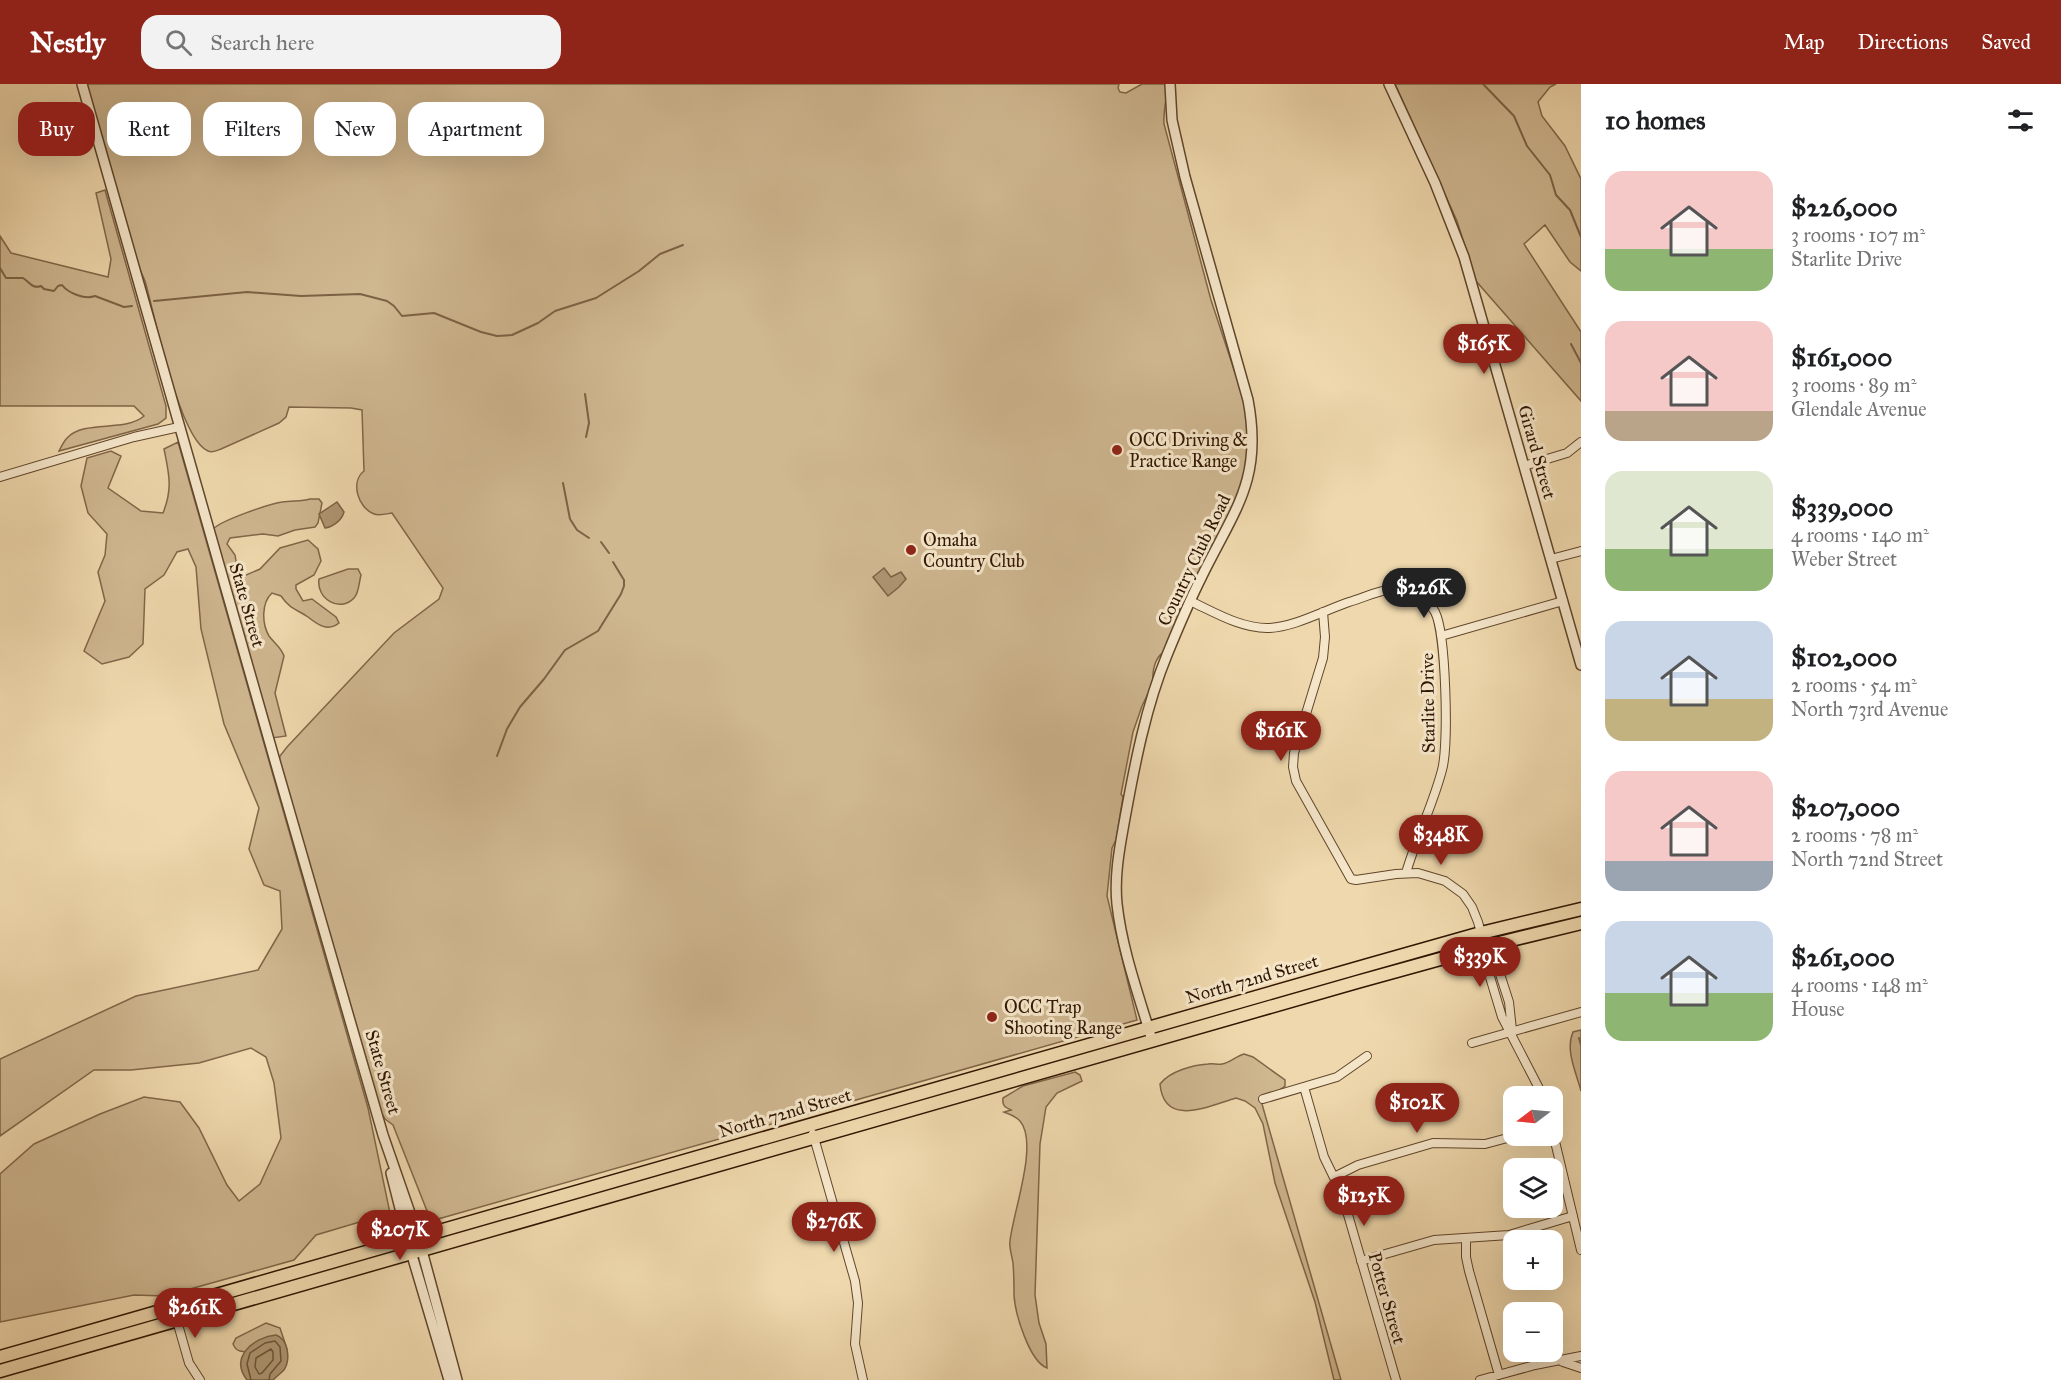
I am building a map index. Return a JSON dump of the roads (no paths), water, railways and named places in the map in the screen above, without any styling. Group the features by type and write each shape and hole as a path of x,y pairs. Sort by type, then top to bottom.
{"main road":[{"name":"North 72nd Street","path":"1151,1039 1481,933 1581,909"},
{"name":"North 72nd Street","path":"0,1371 413,1237 1151,1039 1486,946 1581,923"},
{"name":"North 72nd Street","path":"0,1357 416,1251 812,1130"}],"street":[{"name":"State Street","path":"82,84 413,1237 449,1380"},
{"name":"Country Club Road","path":"1151,1039 1120,925 1117,902 1117,871 1129,794 1148,713 1162,668 1246,486 1251,464 1253,431 1245,387 1204,248 1177,145 1172,120 1170,84"},
{"name":"Girard Street","path":"1389,84 1455,232 1581,665"},
{"path":"0,477 134,437 179,427"},
{"path":"1524,466 1561,455 1581,442"},
{"path":"1551,559 1581,551"},
{"name":"Starlite Drive","path":"1191,601 1234,621 1261,628 1287,625 1385,591 1406,590 1428,602 1435,612 1441,636 1446,710 1445,757 1436,790 1406,873"},
{"path":"1441,636 1563,601"},
{"path":"1323,612 1325,637 1323,658 1296,745 1294,771 1301,791 1350,877 1356,880 1418,873 1436,878 1463,894 1472,907 1486,946 1498,1006 1538,1086"},
{"path":"1472,1043 1581,1012"},
{"path":"1263,1099 1343,1074 1367,1056"},
{"name":"Potter Street","path":"1304,1087 1324,1157 1342,1194 1396,1380"},
{"path":"812,1130 857,1292 855,1344 863,1380"},
{"path":"1334,1177 1358,1165 1433,1143 1485,1144 1503,1139"},
{"path":"1556,1146 1581,1250"},
{"path":"1361,1262 1434,1240 1518,1233 1573,1216"},
{"path":"1466,1239 1469,1271 1498,1375"},
{"name":"State Street","path":"416,1251 457,1380"},
{"path":"175,1314 189,1363 200,1380"},
{"path":"1563,1360 1581,1356"},
{"path":"1480,1380 1551,1362"},
{"path":"1562,1362 1581,1368"}],"water":[{"path":"337,502 344,512 343,515 337,523 325,528 319,514"},
{"path":"884,568 891,577 901,572 906,579 888,596 873,577"},
{"path":"276,1335 286,1345 288,1355 284,1370 273,1380 247,1380 242,1372 242,1356 252,1344"}],"waterway":[{"path":"1483,84 1514,116 1527,146 1550,175 1556,195 1570,210 1581,237"},
{"path":"154,301 247,292 301,296 360,294 387,301 402,316 434,313 481,332 497,336 512,335 538,323 555,311 596,298 639,271 660,254 683,245"},
{"path":"0,268 6,278 23,278 36,287 41,286 54,291 62,285 77,295 95,296 124,307 132,306"},
{"path":"1571,344 1581,363"},
{"path":"585,394 589,423 586,437"},
{"path":"563,483 570,519 577,530 589,538"},
{"path":"601,542 609,553"},
{"path":"497,756 507,729 520,707 565,650 598,631 621,594 624,580 613,562"},
{"path":"1579,1038 1581,1045"}],"place":[{"name":"OCC Driving & Practice Range","path":"1117,450"},
{"name":"Omaha Country Club","path":"911,550"},
{"name":"OCC Trap Shooting Range","path":"992,1017"}]}
